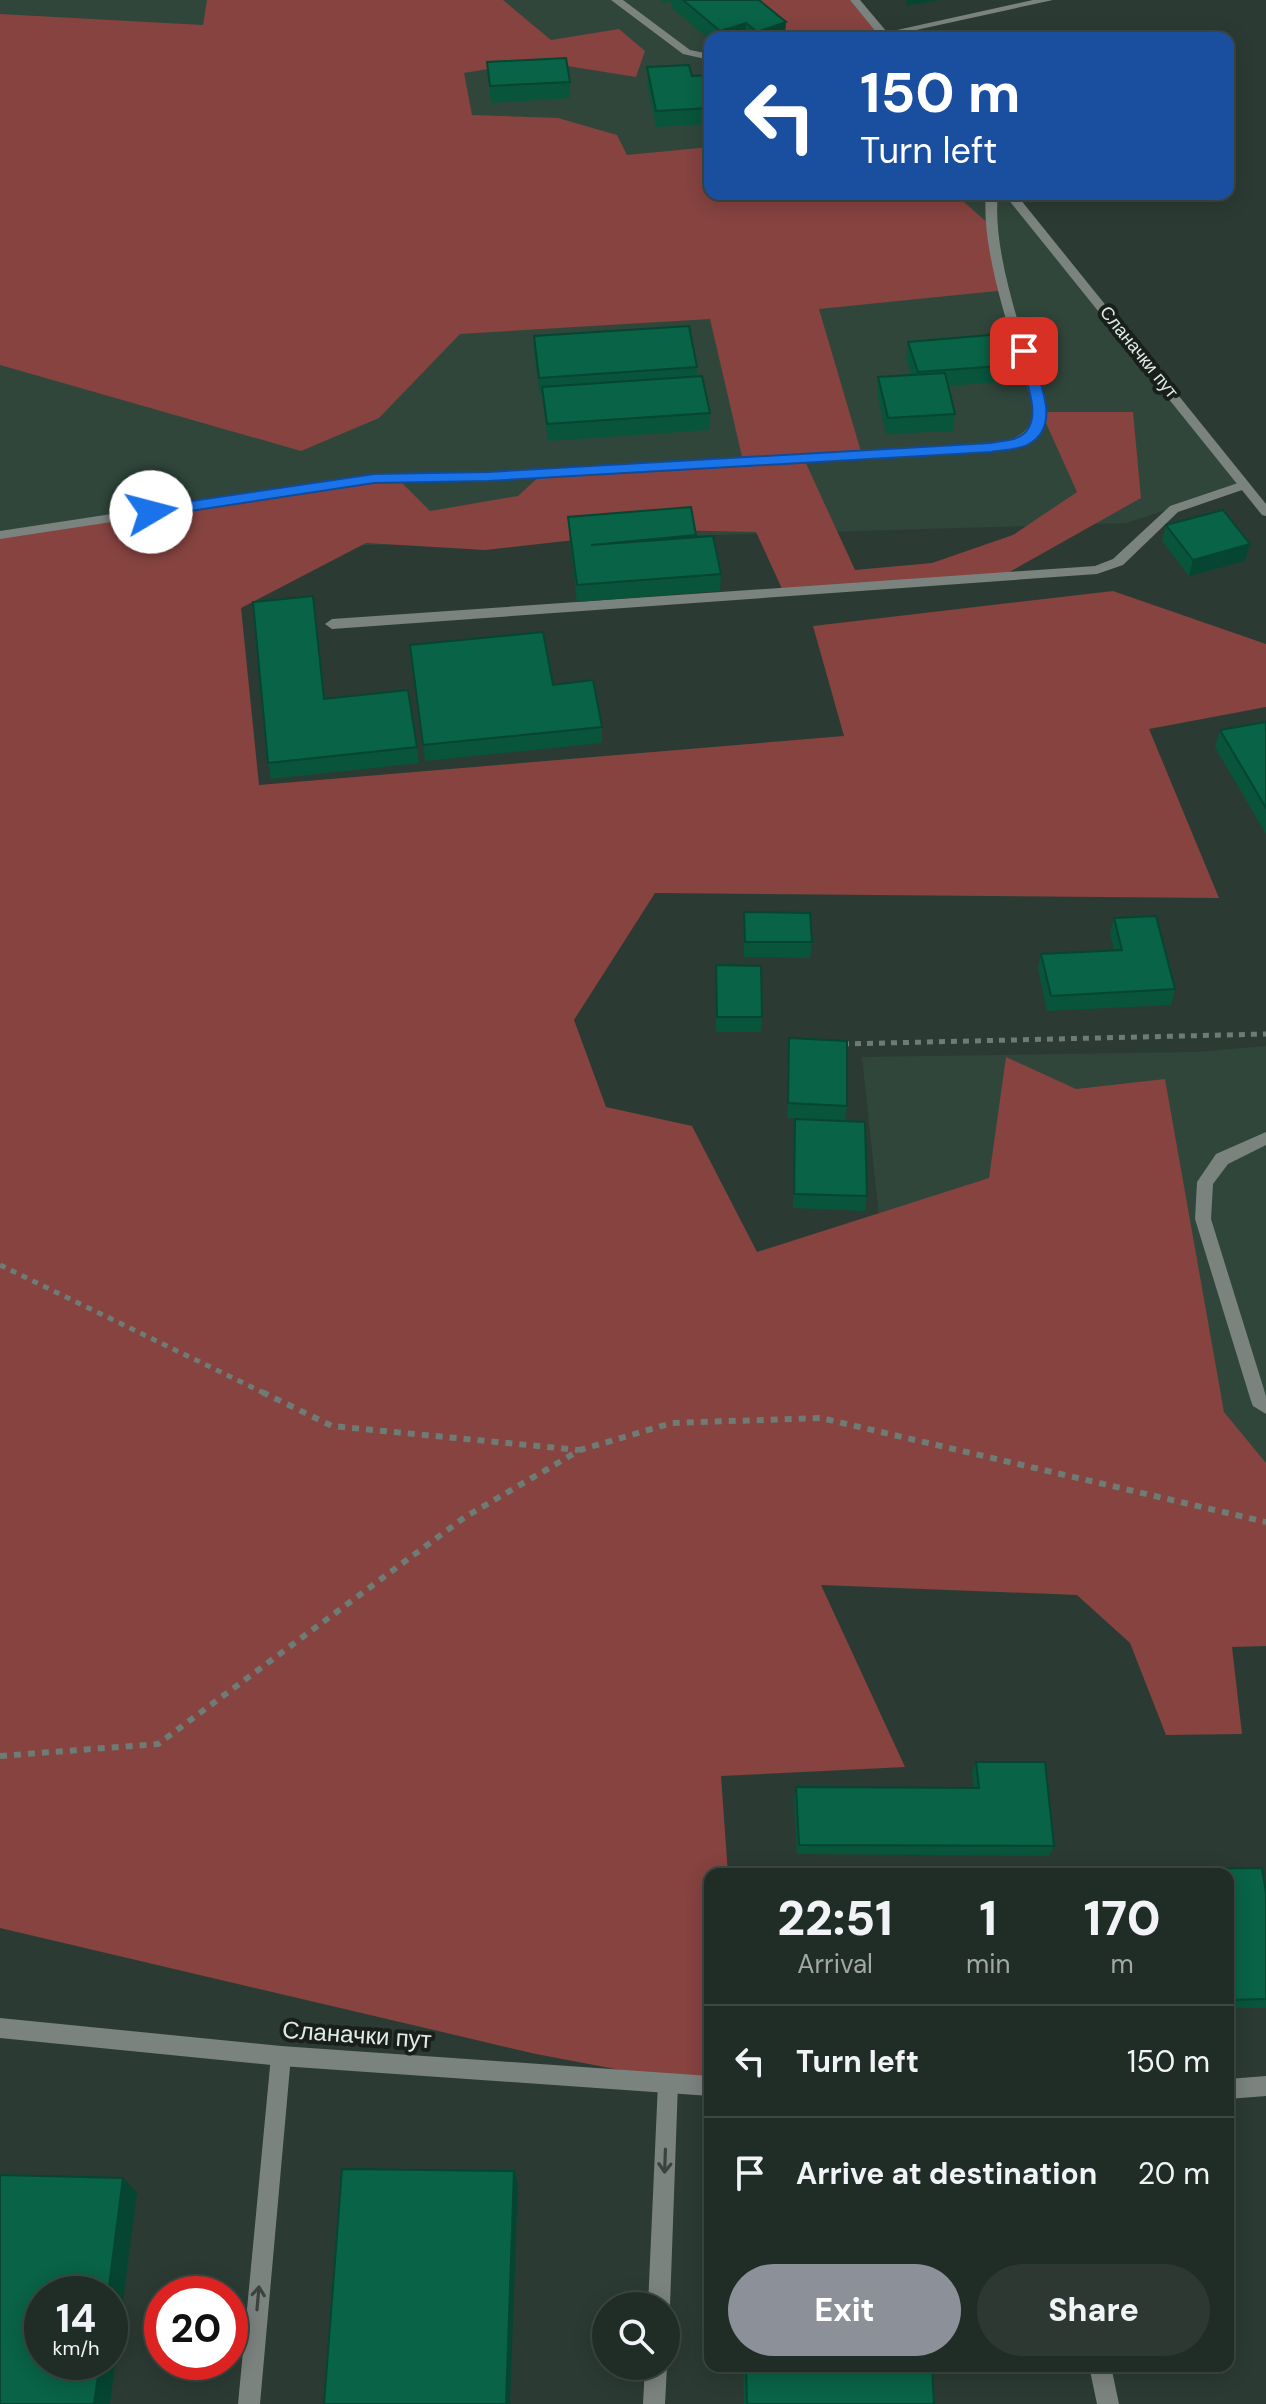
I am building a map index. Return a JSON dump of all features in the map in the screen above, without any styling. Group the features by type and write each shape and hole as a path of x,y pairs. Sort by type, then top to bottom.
{"street":[{"path":"616,0 687,52 704,56"},
{"path":"855,0 882,32"},
{"path":"903,32 1048,0"},
{"path":"0,535 374,478 574,472 977,448 1023,441 1038,428 1041,412 996,252 990,200"},
{"name":"Сланачки пут","path":"1015,200 1266,512"},
{"path":"332,624 1097,570 1118,562 1174,509 1244,485"},
{"path":"1266,1138 1222,1159 1205,1182 1203,1219 1259,1401 1266,1407"},
{"name":"Сланачки пут","path":"0,2028 281,2056 704,2086"},
{"path":"249,2404 281,2056"},
{"path":"660,2292 668,2083"},
{"path":"1234,2089 1266,2086"},
{"path":"1101,2372 1108,2404"},
{"path":"654,2404 655,2380"}],"path":[{"path":"836,1044 1266,1034"},
{"path":"0,1265 332,1426 580,1450"},
{"path":"0,1756 158,1744 465,1517 580,1450 672,1423 821,1418 1266,1522"}],"shaded area":[{"path":"0,0 855,0 882,32 704,32 704,200 1016,200 1244,485 1126,523 0,556"},
{"path":"207,0 503,0 551,40 619,29 645,51 636,77 536,61 464,73 472,115 558,118 617,135 627,155 704,148 704,200 962,200 990,225 1007,290 819,309 862,455 804,459 855,570 932,563 1013,535 1077,492 1041,412 1133,412 1141,498 997,579 783,591 756,532 663,530 485,550 366,543 241,608 259,785 844,736 813,626 1113,591 1266,644 1266,707 1149,729 1219,898 655,893 574,1020 606,1107 692,1126 757,1252 989,1178 1006,1057 1076,1089 1165,1079 1224,1412 1266,1463 1266,1646 1232,1647 1242,1734 1166,1735 1130,1643 1077,1595 821,1585 905,1767 721,1776 728,1868 704,1868 704,2086 536,2054 0,1928 0,535 397,478 430,511 518,496 543,473 743,461 710,319 460,334 379,418 301,451 0,365 0,14 203,25"},
{"path":"746,0 854,0 881,32 783,32"},
{"path":"1266,1046 1266,1472 893,1347 862,1057 1196,1052"}],"building":[{"path":"683,0 759,0 786,22 757,32 746,23 720,31"},
{"path":"566,58 570,82 490,86 487,62"},
{"path":"689,65 692,76 704,75 704,108 656,111 647,67"},
{"path":"689,326 697,367 539,378 534,336"},
{"path":"1001,334 1013,365 918,372 908,342"},
{"path":"945,373 955,414 888,418 878,377"},
{"path":"702,376 710,413 547,424 542,387"},
{"path":"691,507 696,535 591,545 713,536 721,574 577,585 568,517"},
{"path":"1223,510 1250,544 1193,560 1166,525"},
{"path":"313,596 324,699 408,690 417,747 268,763 253,602"},
{"path":"543,632 553,685 593,680 602,727 423,745 410,645"},
{"path":"1266,722 1266,808 1220,730"},
{"path":"744,912 810,913 812,942 745,942"},
{"path":"1156,916 1175,989 1051,996 1041,954 1122,950 1114,918"},
{"path":"716,965 761,966 762,1017 717,1017"},
{"path":"789,1038 847,1041 847,1106 788,1103"},
{"path":"795,1119 865,1122 867,1196 794,1194"},
{"path":"976,1762 1045,1762 1054,1846 799,1845 796,1787 979,1788"},
{"path":"1234,1868 1262,1868 1266,1893 1266,1999 1234,2000"},
{"path":"342,2169 514,2171 506,2404 324,2404"},
{"path":"0,2175 123,2178 110,2276 24,2276 24,2380 97,2380 94,2404 0,2404"},
{"path":"746,2372 932,2372 934,2404 747,2404"}],"route":[{"path":"151,512 374,478 488,477 991,447 1023,441 1038,428 1041,412 1024,351"}]}
